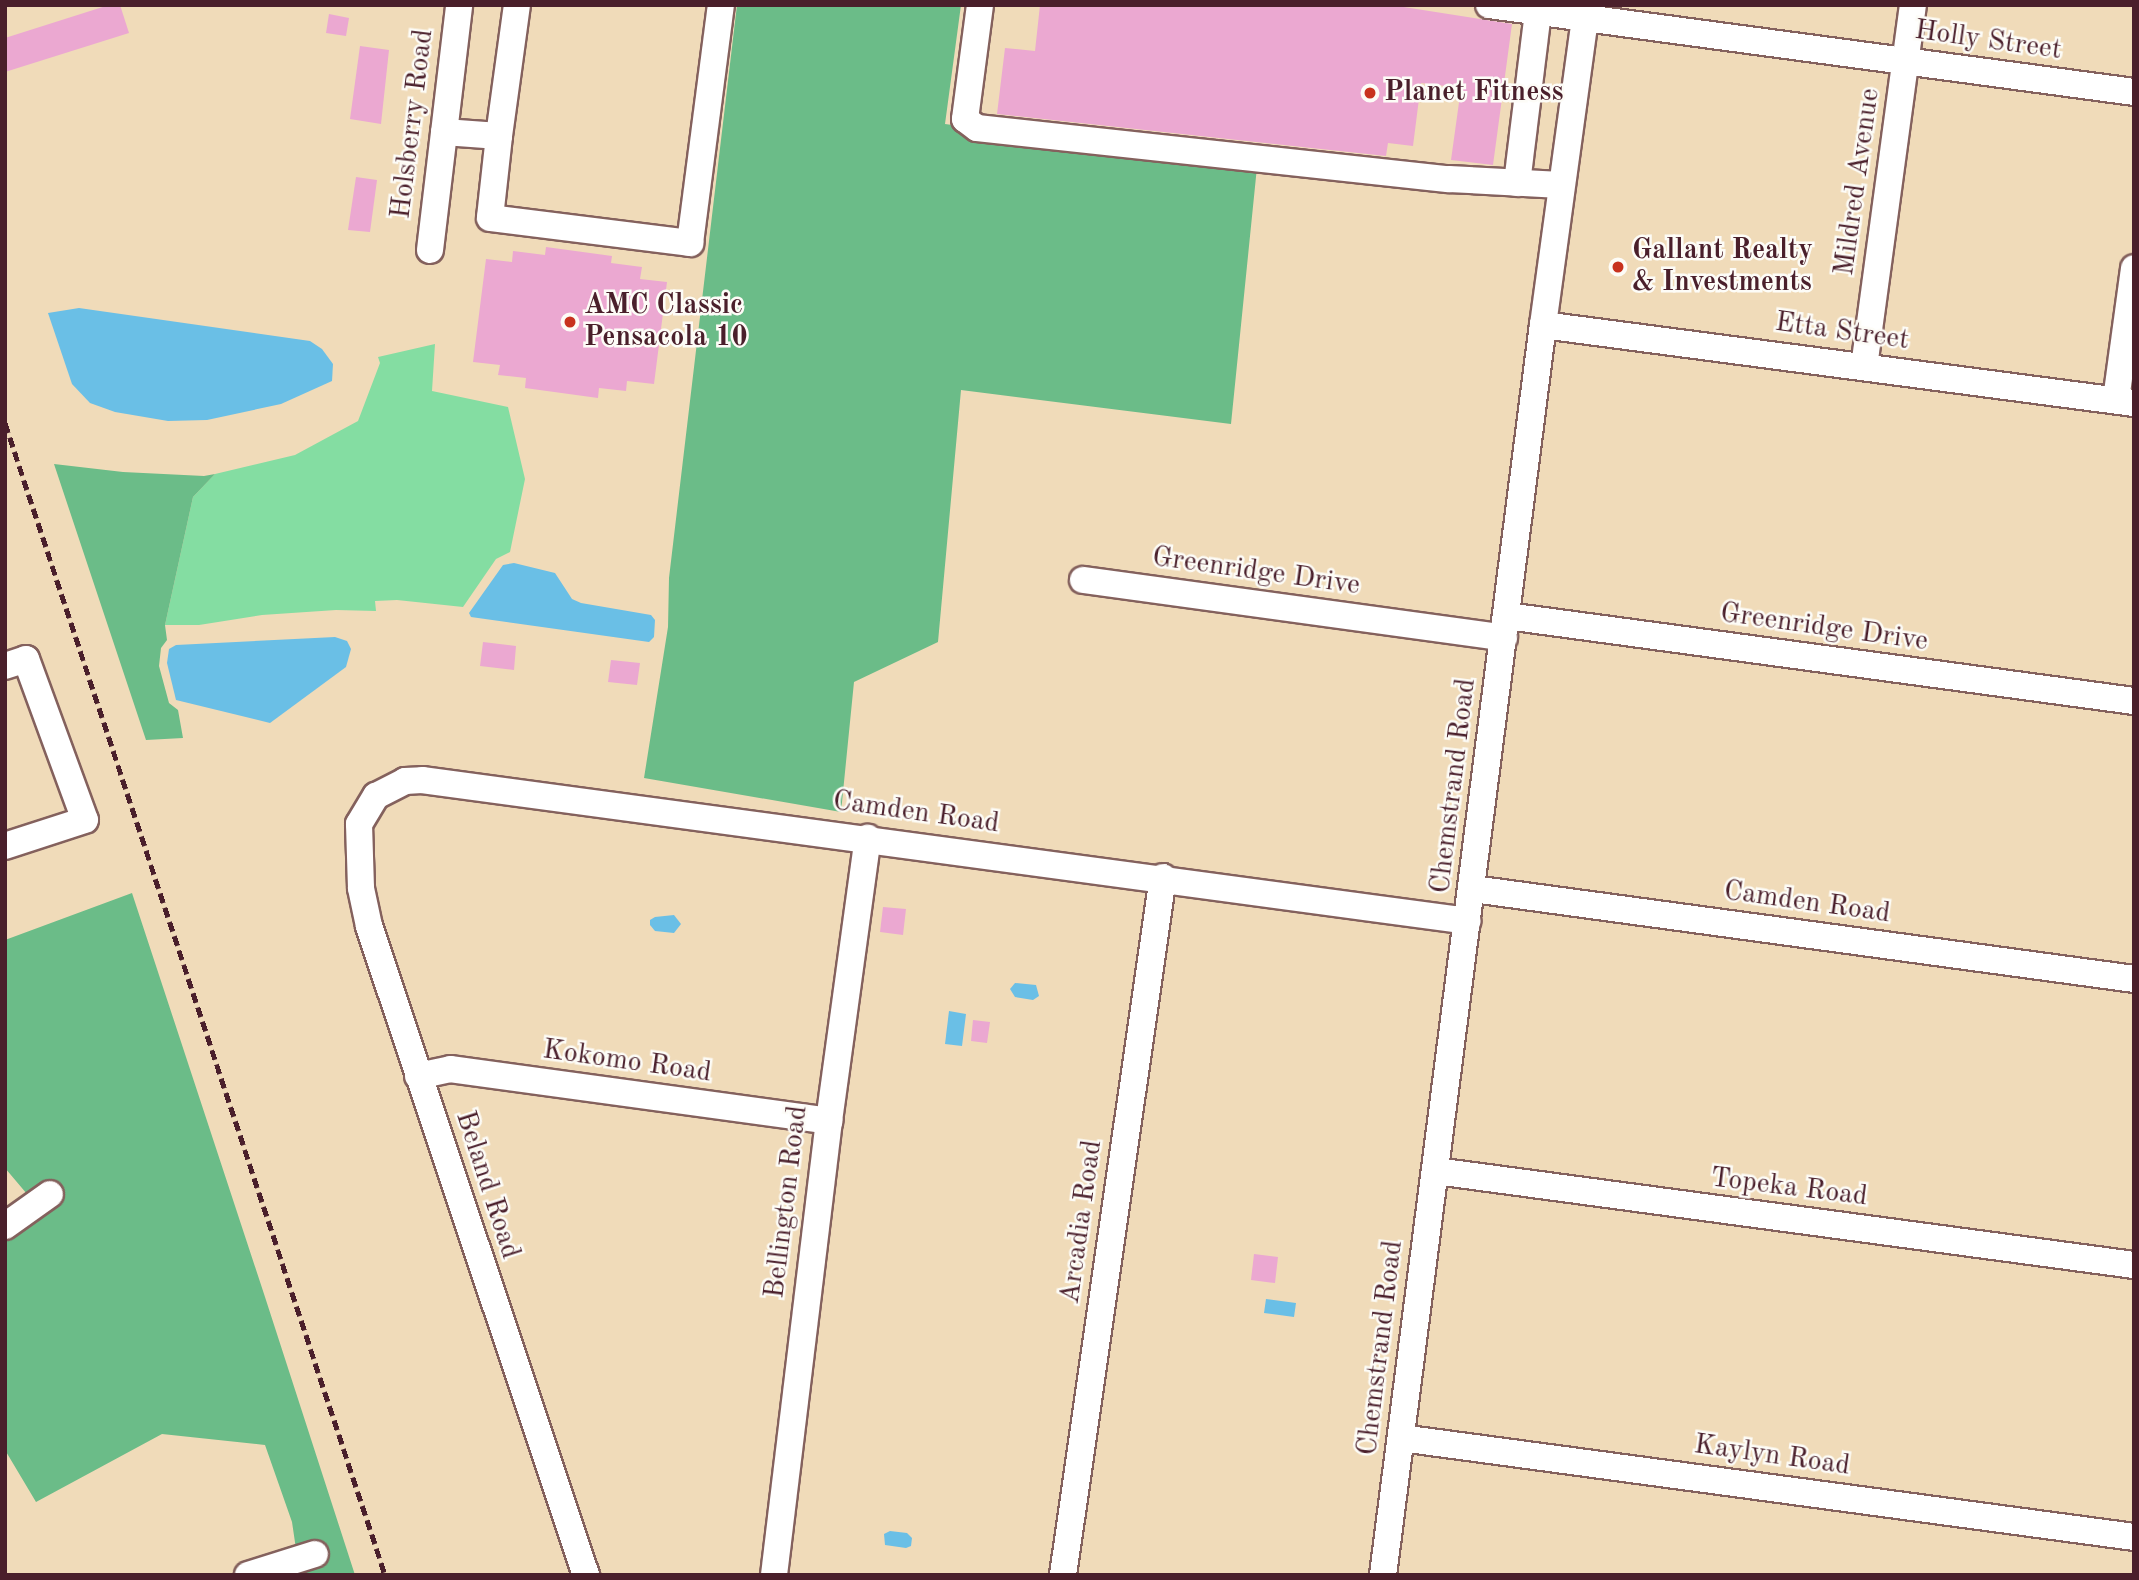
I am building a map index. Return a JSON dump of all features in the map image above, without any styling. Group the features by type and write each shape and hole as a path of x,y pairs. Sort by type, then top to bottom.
{"street":[{"name":"Holsberry Road","path":"430,250 459,5"},
{"path":"517,5 490,218 690,243 721,5"},
{"path":"979,5 965,119 977,128 1449,179 1561,185"},
{"name":"Holly Street","path":"1489,5 1538,12 1586,11 1906,61 2134,92"},
{"name":"Mildred Avenue","path":"1864,367 1913,5"},
{"name":"Chemstrand Road","path":"1383,1575 1473,889 1561,185 1586,11"},
{"path":"1517,183 1538,12"},
{"path":"443,132 499,136"},
{"path":"2125,402 2134,268"},
{"name":"Etta Street","path":"1543,324 2125,402"},
{"name":"Greenridge Drive","path":"1083,580 2134,701"},
{"path":"5,666 26,659 85,820 5,846"},
{"name":"Camden Road","path":"365,809 376,796 390,786 422,780 1163,877 1468,921"},
{"name":"Beland Road","path":"365,809 359,824 361,888 369,926 586,1575"},
{"name":"Bellington Road","path":"774,1575 829,1121 868,838"},
{"name":"Arcadia Road","path":"1063,1575 1163,877"},
{"name":"Camden Road","path":"1473,889 2134,979"},
{"name":"Kokomo Road","path":"418,1076 450,1069 829,1121"},
{"name":"Topeka Road","path":"1436,1171 2134,1265"},
{"path":"5,1226 50,1194"},
{"name":"Kaylyn Road","path":"1401,1438 2134,1537"},
{"path":"248,1575 315,1554"}],"green space":[{"path":"737,5 961,5 945,124 1257,167 1231,424 961,390 938,642 854,682 841,812 644,778 668,627 669,578"},
{"path":"435,344 432,391 508,407 525,479 510,552 496,559 463,607 397,600 375,601 376,611 336,610 262,615 199,625 165,625 193,497 215,474 295,455 358,421 380,363 378,357"},
{"path":"54,464 123,472 204,476 215,474 193,497 165,625 167,640 161,648 159,666 169,703 178,710 183,738 146,740"},
{"path":"132,893 355,1575 301,1575 300,1569 326,1561 322,1541 296,1549 292,1522 265,1445 162,1434 36,1502 5,1450 5,1238 62,1197 52,1180 21,1203 27,1194 5,1168 5,940"}],"water":[{"path":"79,308 310,341 322,349 333,364 332,381 281,404 207,420 168,421 115,412 90,403 72,384 48,313"},
{"path":"514,563 555,573 572,599 581,603 651,615 655,620 654,637 649,642 471,617 469,613 503,565"},
{"path":"335,637 347,641 351,649 346,667 270,723 176,700 167,663 169,649 176,645"},
{"path":"674,915 681,924 674,933 655,931 650,925 650,920 655,917"},
{"path":"1015,983 1036,985 1039,996 1033,1000 1015,997 1010,989"},
{"path":"949,1011 966,1014 962,1046 945,1044"},
{"path":"1266,1299 1296,1303 1294,1317 1264,1313"},
{"path":"890,1531 907,1533 912,1538 911,1546 906,1548 885,1545 884,1534"}],"building":[{"path":"109,5 120,5 129,33 5,72 5,38"},
{"path":"1040,5 1391,5 1512,24 1493,165 1451,160 1461,88 1421,83 1413,146 1388,143 1386,156 997,114 1005,48 1035,51"},
{"path":"329,14 349,18 346,36 326,33"},
{"path":"360,46 389,50 381,124 350,119"},
{"path":"356,177 377,180 370,232 348,230"},
{"name":"AMC Classic Pensacola 10","path":"546,247 612,256 611,263 642,267 640,279 667,282 654,384 627,381 626,391 599,388 598,398 525,388 526,378 498,375 500,365 473,362 486,259 512,262 513,251 545,255"},
{"path":"483,642 516,646 514,670 480,666"},
{"path":"611,660 640,663 637,685 608,682"},
{"path":"883,907 906,909 903,935 880,932"},
{"path":"973,1020 990,1022 987,1043 971,1041"},
{"path":"1254,1254 1278,1257 1275,1283 1251,1280"}],"railway":[{"path":"5,423 385,1575"}],"place":[{"name":"Planet Fitness","path":"1370,93"},
{"name":"Gallant Realty & Investments","path":"1618,267"},
{"name":"AMC Classic Pensacola 10","path":"570,322"}]}
